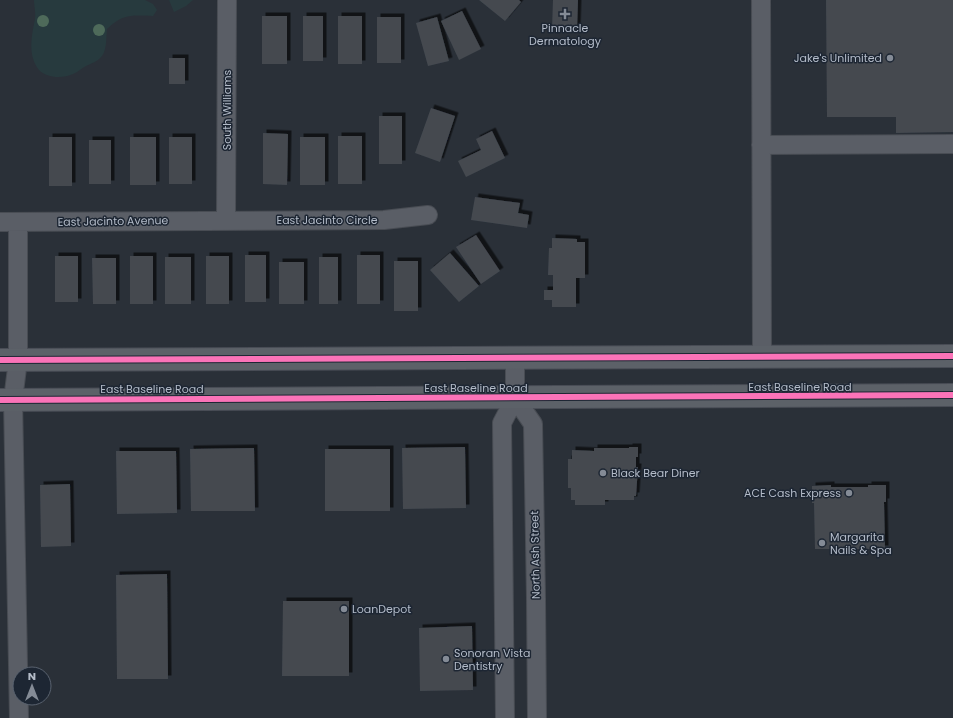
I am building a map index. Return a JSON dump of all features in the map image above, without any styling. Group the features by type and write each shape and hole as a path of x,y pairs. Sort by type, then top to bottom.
{"main road":[{"path":"9,360 953,356"},
{"name":"East Baseline Road","path":"6,400 953,395"}],"street":[{"name":"South Williams","path":"226,220 227,0"},
{"path":"761,0 762,357"},
{"path":"761,145 953,144"},
{"name":"East Jacinto Circle","path":"226,220 384,220 428,215"},
{"name":"East Jacinto Avenue","path":"0,222 226,220"},
{"path":"18,222 6,400 7,458 19,718"},
{"path":"505,718 502,423 515,398 515,359"},
{"name":"North Ash Street","path":"515,398 533,424 537,718"}],"green space":[{"path":"34,0 145,0 153,4 157,10 153,16 128,16 118,20 107,29 105,50 100,58 69,76 55,77 42,73 35,64 33,58 31,44 35,17"},
{"path":"169,0 193,0 186,6 174,12"}],"building":[{"path":"479,0 519,0 521,2 505,21"},
{"name":"Pinnacle Dermatology","path":"553,0 578,0 577,29 552,29"},
{"name":"Jake's Unlimited","path":"826,0 953,0 953,132 896,133 896,117 827,117"},
{"path":"462,11 481,49 459,60 441,21"},
{"path":"262,16 287,16 287,64 262,64"},
{"path":"303,16 323,16 323,61 303,61"},
{"path":"338,16 362,16 362,64 338,64"},
{"path":"377,17 401,17 401,63 377,63"},
{"path":"437,17 449,61 428,66 416,23"},
{"path":"169,58 185,58 185,84 169,84"},
{"path":"431,108 455,116 440,162 415,153"},
{"path":"379,116 402,116 402,164 379,164"},
{"path":"492,131 505,158 466,177 458,161 481,150 476,139"},
{"path":"263,133 288,134 287,185 263,184"},
{"path":"338,136 362,136 362,184 338,184"},
{"path":"49,137 72,137 72,186 49,186"},
{"path":"130,137 156,137 156,185 130,185"},
{"path":"169,137 192,137 192,184 169,184"},
{"path":"300,137 325,137 325,185 300,185"},
{"path":"89,140 111,140 111,184 89,184"},
{"path":"475,197 520,203 518,213 529,215 527,228 471,220"},
{"path":"476,235 500,271 481,284 456,247"},
{"path":"552,238 577,239 577,242 585,242 585,278 576,278 576,307 552,307 552,300 544,300 544,290 553,290 553,275 548,275 549,248 552,248"},
{"path":"450,253 479,286 459,302 430,270"},
{"path":"245,255 266,255 266,302 245,302"},
{"path":"357,255 380,255 380,304 357,304"},
{"path":"55,256 78,256 78,302 55,302"},
{"path":"130,256 153,256 153,304 130,304"},
{"path":"206,256 229,256 229,304 206,304"},
{"path":"165,257 191,257 191,304 165,304"},
{"path":"319,257 338,257 338,304 319,304"},
{"path":"92,258 116,258 116,304 93,304"},
{"path":"394,261 418,261 418,311 394,311"},
{"path":"279,262 304,262 304,304 279,304"},
{"path":"465,447 466,508 403,509 402,448"},
{"name":"Black Bear Diner","path":"638,447 638,457 636,457 636,467 638,467 636,496 634,496 634,500 605,500 605,505 575,505 575,500 571,500 571,488 568,488 568,459 572,459 572,450 594,451 594,448"},
{"path":"254,448 255,511 191,511 190,449"},
{"path":"325,449 390,449 390,511 325,511"},
{"path":"116,451 176,451 177,513 117,514"},
{"path":"70,484 71,546 41,547 40,485"},
{"path":"831,485 831,487 868,487 868,485 886,485 886,502 884,502 885,549 815,549 812,486"},
{"path":"167,574 168,679 117,679 116,575"},
{"path":"283,601 349,601 349,676 282,676"},
{"name":"Sonoran Vista Dentistry","path":"472,626 473,690 420,691 419,628"}],"cycle path":[{"path":"0,360 953,356"},
{"path":"0,400 953,395"}],"place":[{"name":"Pinnacle Dermatology","path":"565,14"},
{"name":"Jake's Unlimited","path":"890,58"},
{"name":"Black Bear Diner","path":"603,473"},
{"name":"ACE Cash Express","path":"849,493"},
{"name":"Margarita Nails & Spa","path":"822,543"},
{"name":"LoanDepot","path":"344,609"},
{"name":"Sonoran Vista Dentistry","path":"446,659"}]}
